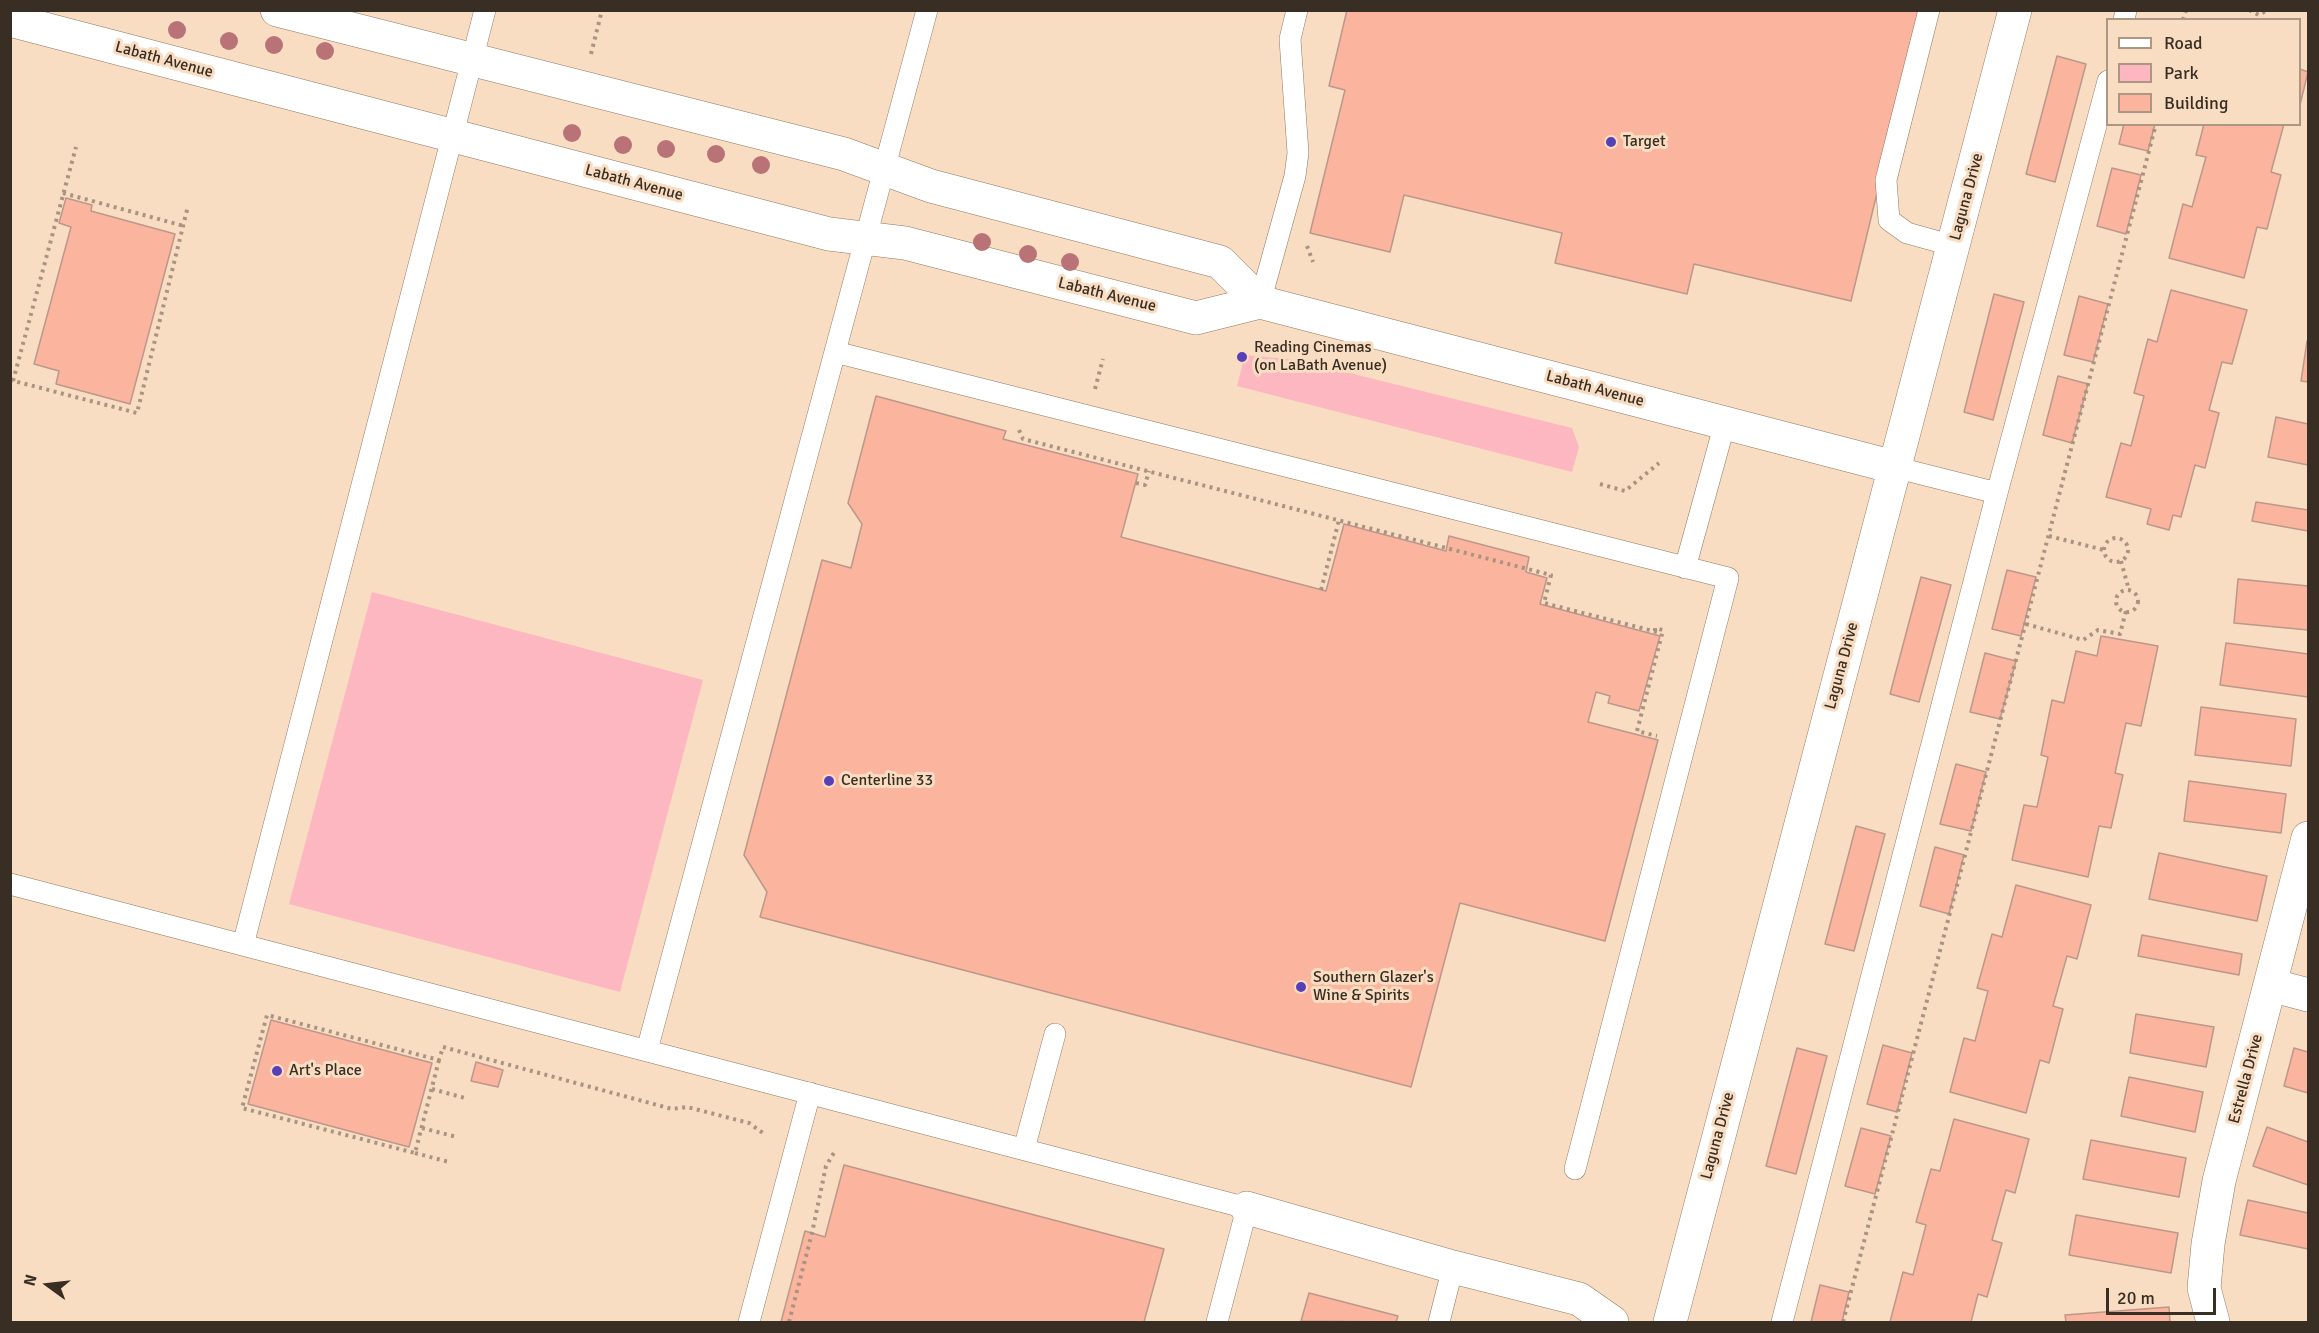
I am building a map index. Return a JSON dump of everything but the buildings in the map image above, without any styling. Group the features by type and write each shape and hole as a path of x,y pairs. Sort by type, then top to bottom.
{"street":[{"path":"277,10 844,154 931,186 1220,262 1260,302"},
{"name":"Laguna Drive","path":"1670,1323 2015,10"},
{"name":"Labath Avenue","path":"10,20 829,234 905,243 1197,318 1260,302 1894,467"},
{"name":"Estrella Drive","path":"2213,1323 2204,1288 2208,1244 2219,1181 2308,838"},
{"path":"2271,985 2308,995"},
{"path":"1247,1208 1453,1267 1579,1299 1612,1323"}],"lane":[{"path":"243,945 485,10"},
{"path":"647,1050 927,10"},
{"path":"1260,302 1295,176 1298,153 1290,39 1297,10"},
{"path":"1929,10 1886,180 1888,210 1890,220 1907,233 1954,246"},
{"path":"1782,1323 1997,493 2106,88"},
{"path":"835,352 1728,578 1575,1169"},
{"path":"1685,568 1725,423"},
{"path":"1894,467 1997,493"},
{"path":"10,884 1247,1208 1217,1323"},
{"path":"1024,1149 1055,1034"},
{"path":"749,1323 810,1093"},
{"path":"1438,1323 1453,1267"}],"path":[{"path":"591,55 603,10"},
{"path":"2249,10 2259,15 2267,10"},
{"path":"1843,1323 2155,126"},
{"path":"75,147 12,381 137,413 188,206"},
{"path":"63,194 184,226"},
{"path":"1018,428 1023,439 1551,575 1544,603 1656,633 1656,628 1663,630 1637,731 1663,738"},
{"path":"1599,484 1626,491 1659,463"},
{"path":"1136,483 1145,485 1149,471"},
{"path":"1321,590 1339,520"},
{"path":"2049,536 2104,550 2109,560 2121,561"},
{"path":"2104,550 2110,539 2117,538 2124,541 2128,552 2121,561"},
{"path":"2121,561 2129,590 2137,596 2138,603 2133,609 2126,611 2117,606 2116,599 2119,593 2129,590"},
{"path":"2025,624 2083,640 2098,630 2120,634 2126,611"},
{"path":"440,1060 267,1015 242,1108 267,1112 449,1162"},
{"path":"415,1153 443,1047 672,1109 687,1107 749,1123 763,1133"},
{"path":"432,1089 465,1098"},
{"path":"422,1128 457,1137"},
{"path":"789,1323 826,1166 835,1151"}],"green space":[{"path":"1245,355 1297,360 1572,428 1579,447 1572,472 1237,386"},
{"path":"372,592 703,680 620,992 289,904"}],"place":[{"name":"Target","path":"1611,142"},
{"name":"Reading Cinemas (on LaBath Avenue)","path":"1242,357"},
{"name":"Centerline 33","path":"829,781"},
{"name":"Southern Glazer's Wine & Spirits","path":"1301,987"},
{"name":"Art's Place","path":"277,1071"}]}
